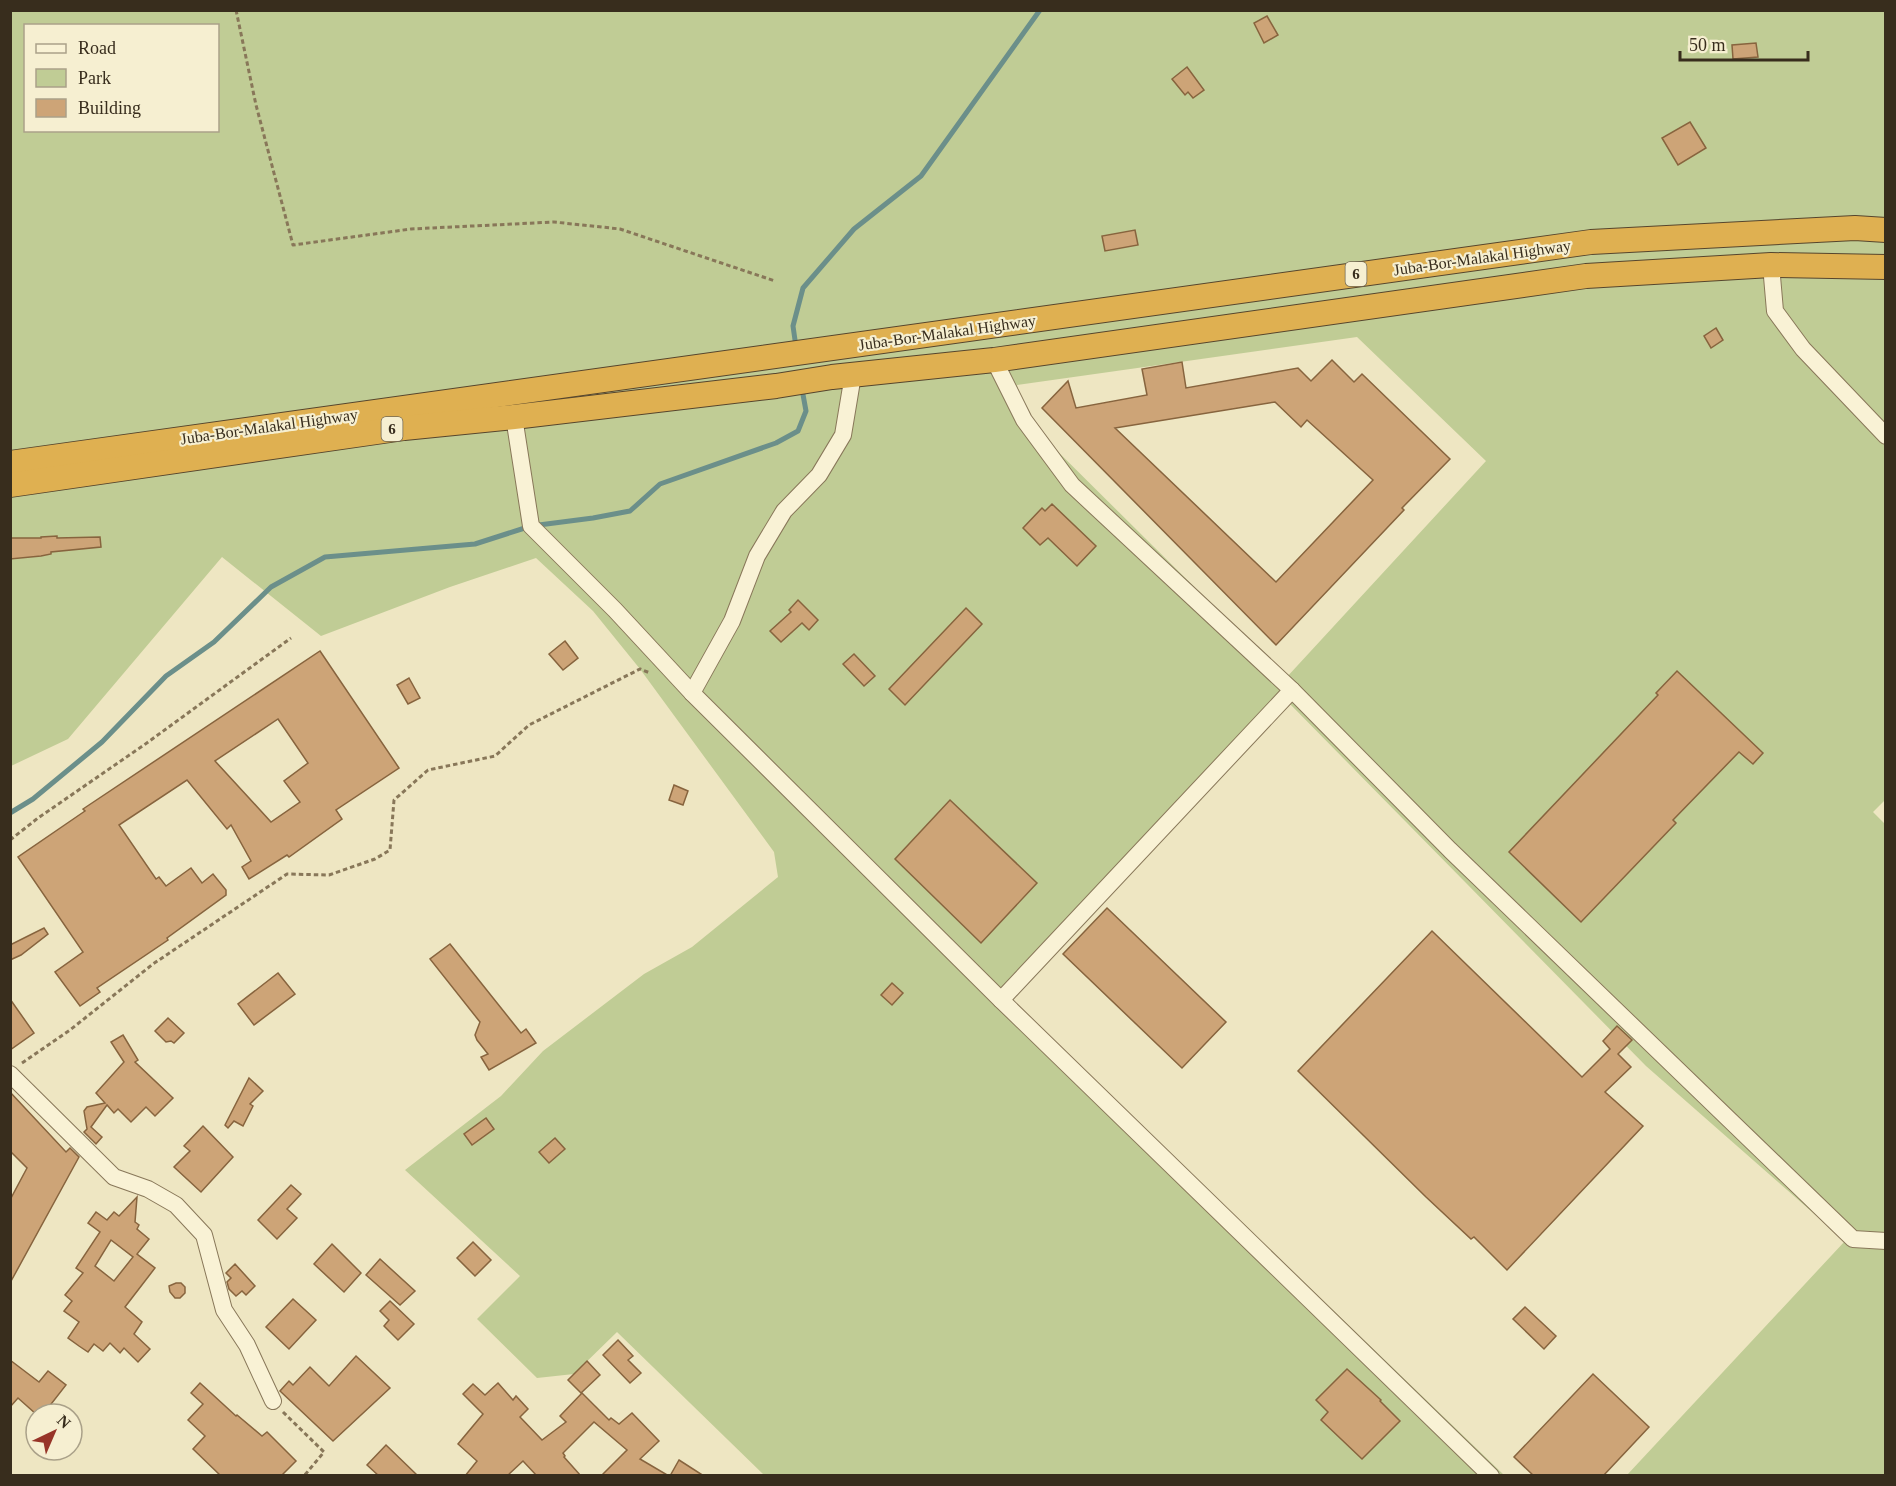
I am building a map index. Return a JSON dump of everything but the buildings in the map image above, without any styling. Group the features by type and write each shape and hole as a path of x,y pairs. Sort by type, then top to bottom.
{"highway":[{"name":"Juba-Bor-Malakal Highway","path":"10,463 1591,242 1855,228 1886,230"},
{"name":"Juba-Bor-Malakal Highway","path":"10,485 404,428 994,360 1586,276 1771,265 1886,267"}],"street":[{"path":"1771,265 1775,311 1803,349 1886,435"},
{"path":"994,360 1024,420 1071,485 1292,690 1450,850 1853,1239 1886,1241"},
{"path":"692,693 732,621 757,556 784,512 819,475 843,435 842,376"},
{"path":"514,417 531,526 615,610 692,693 1001,1000 1491,1476"},
{"path":"1001,1000 1292,690"},
{"path":"15,1070 114,1177 148,1189 176,1205 204,1235 224,1310 247,1345 273,1401"}],"path":[{"path":"236,10 256,105 293,245 411,230 554,222 620,229 775,281"},
{"path":"10,840 291,638"},
{"path":"15,1070 153,964 287,874 329,875 375,859 390,850 394,800 428,770 495,756 529,724 640,669 651,674"},
{"path":"273,1401 324,1452 304,1476"}],"green space":[{"path":"11,11 1885,11 1886,799 1873,812 1886,825 1885,1475 1627,1475 1845,1241 1646,1066 1289,703 1009,998 1504,1475 764,1475 617,1332 574,1374 537,1378 477,1319 520,1276 405,1170 501,1096 543,1051 644,974 692,947 778,877 774,852 640,669 593,611 536,558 450,587 321,636 222,557 68,739 11,766","holes":["1357,337 1486,461 1286,678 1026,420 1017,385"]}],"waterway":[{"path":"796,347 793,326 803,288 854,229 921,176 1040,10"},
{"path":"10,813 33,799 102,742 166,676 214,642 271,587 325,557 475,544 531,526 630,511 660,484 776,443 798,431 806,411 802,389"}]}
